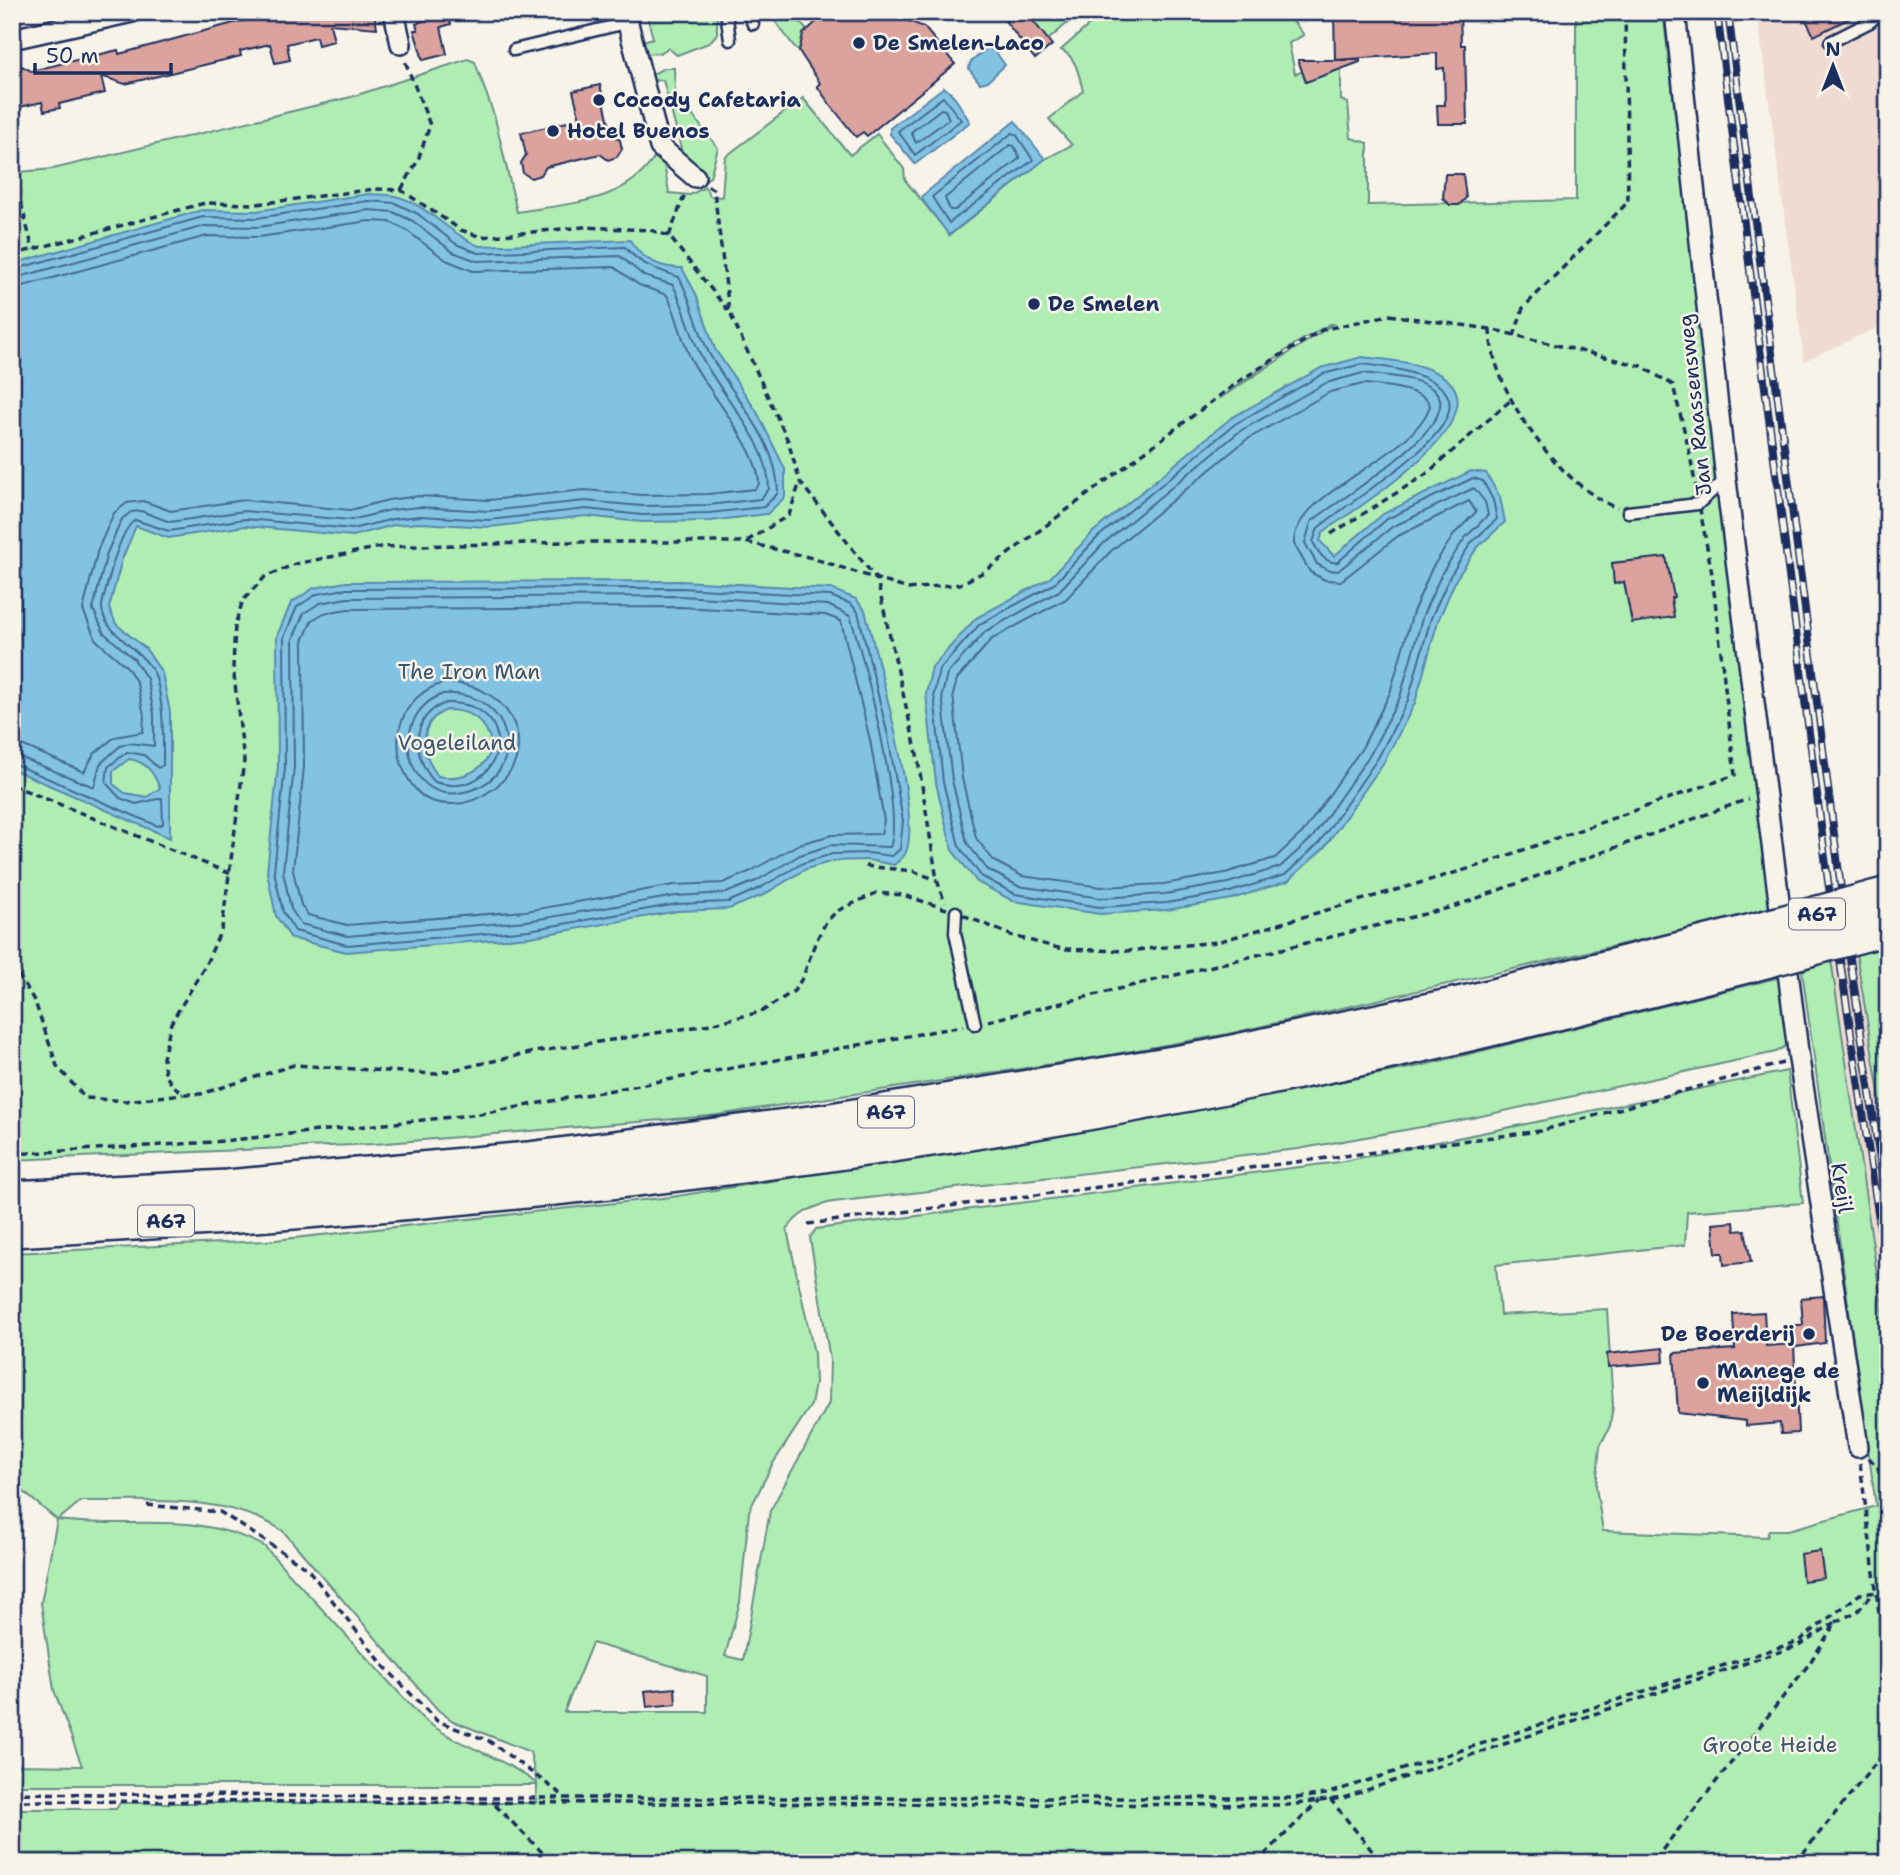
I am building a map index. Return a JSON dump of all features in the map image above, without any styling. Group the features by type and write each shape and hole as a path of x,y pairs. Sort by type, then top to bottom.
{"highway":[{"name":"A67","path":"12,1229 243,1217 536,1191 834,1152 1075,1113 1257,1080 1488,1030 1748,949 1888,895"},
{"name":"A67","path":"12,1199 241,1187 528,1160 825,1122 1204,1059 1477,1001 1748,949 1888,927"}],"street":[{"path":"12,39 132,12"},
{"path":"394,12 401,44"},
{"name":"Jan Raassensweg","path":"1675,12 1726,480 1767,792"},
{"path":"626,18 660,146 695,177"},
{"name":"Kreijl","path":"1767,792 1799,1059 1858,1447"}],"lane":[{"path":"726,12 730,40"},
{"path":"748,12 753,24"},
{"path":"1830,42 1870,22 1882,12"},
{"path":"514,50 626,18"},
{"path":"1628,512 1698,505 1726,480"},
{"path":"952,910 975,1024"}],"path":[{"path":"1514,336 1523,308 1628,202 1625,12"},
{"path":"401,190 418,160 430,125 408,74"},
{"path":"12,169 33,250"},
{"path":"668,236 678,206 695,177 714,190 730,313"},
{"path":"12,255 205,203 257,204 374,189 401,190 461,230 481,237 583,228 650,230 668,236 730,313 789,440 800,482 877,580 917,754 937,880 952,910"},
{"path":"12,964 36,1002 57,1066 85,1098 126,1101 217,1091 294,1065 434,1074 534,1052 701,1026 749,1015 783,1000 794,991 803,977 826,922 837,911 853,901 876,893 903,895 952,910 1013,936 1062,949 1126,951 1217,942 1478,866 1735,775 1712,573 1689,450 1673,385 1641,366 1490,329 1389,315 1322,330 1242,379 984,572 960,584 908,589 812,558 745,542 566,542 381,547 295,564 265,577 243,600 235,625 233,667 244,761 222,928 205,966 171,1023 165,1044 165,1074 172,1085 185,1094"},
{"path":"1490,329 1490,346 1511,401 1551,457 1597,500 1628,512"},
{"path":"1331,534 1425,475 1511,401"},
{"path":"745,542 789,515 800,482"},
{"path":"12,785 231,874"},
{"path":"12,1154 214,1142 480,1114 975,1024 1453,908 1767,792"},
{"path":"865,866 913,872 937,880"},
{"path":"808,1224 1540,1131 1799,1059"},
{"path":"1858,1447 1878,1468 1888,1501"},
{"path":"1858,1447 1874,1591 1888,1684"},
{"path":"148,1505 220,1512 307,1569 384,1666 438,1721 489,1741 567,1798"},
{"path":"12,1801 1288,1804 1330,1800 1343,1798 1797,1646 1858,1611 1874,1591"},
{"path":"12,1793 489,1798 1296,1798 1326,1794 1799,1642 1860,1594 1888,1591"},
{"path":"1652,1863 1809,1664 1836,1622"},
{"path":"1795,1863 1888,1748"},
{"path":"1326,1794 1382,1863"},
{"path":"1256,1863 1326,1794"},
{"path":"489,1798 553,1863"}],"shaded area":[{"path":"1757,12 1888,12 1888,323 1804,361"},
{"path":"1856,953 1888,1148 1888,1349 1831,959"}],"green space":[{"path":"646,12 717,12 717,34 709,43 677,55 668,48 660,53 646,54 640,42 653,38"},
{"path":"768,12 792,12 813,38 797,50"},
{"path":"1025,12 1080,12 1048,40"},
{"name":"The Iron Man","path":"1104,12 1277,12 1292,20 1304,35 1289,43 1295,74 1334,62 1341,65 1341,100 1348,103 1351,138 1368,143 1368,205 1576,200 1576,12 1663,12 1772,910 1228,1034 1092,1058 710,1116 375,1144 12,1160 12,181 21,179 20,172 53,169 351,97 468,59 475,62 495,118 517,212 575,203 612,192 644,171 656,155 663,158 669,193 690,195 705,187 710,196 722,197 725,157 803,98 850,155 877,134 904,169 905,180 950,235 1045,159 1072,145 1049,119 1083,91 1073,61 1061,50","holes":["1333,324 1219,399 1295,344"]},
{"path":"664,68 674,68 675,93 718,148 710,177 705,180 675,151 681,148 663,80 650,81 649,76"},
{"path":"1888,945 1888,1148 1856,953"},
{"name":"Groote Heide","path":"1831,959 1888,1349 1888,1863 12,1863 12,1809 116,1809 120,1803 536,1803 537,1785 12,1785 12,1765 82,1766 54,1690 41,1603 57,1520 12,1482 12,1253 266,1241 671,1197 1081,1131 1420,1066 1785,976 1789,1044 1776,1052 1472,1118 1298,1149 833,1202 801,1215 787,1230 814,1353 815,1384 811,1405 772,1465 749,1511 740,1602 725,1656 743,1660 770,1511 829,1403 830,1360 810,1238 816,1229 1339,1162 1787,1071 1803,1203 1687,1212 1685,1245 1496,1265 1500,1315 1607,1309 1613,1406 1610,1426 1600,1446 1596,1487 1603,1531 1767,1537 1769,1530 1788,1530 1876,1506 1802,971","holes":["81,1501 159,1501 211,1505 236,1510 283,1531 438,1710 453,1721 530,1752 537,1784 524,1774 451,1737 423,1719 264,1546 238,1535 187,1524 58,1520","592,1643 707,1676 707,1712 564,1712"]}],"water":[{"path":"987,48 995,51 1005,65 988,81 980,83 969,69 970,63"},
{"path":"944,87 953,95 970,122 915,164 890,134 890,128"},
{"path":"1015,121 1045,159 949,235 922,199 923,195"},
{"path":"368,194 392,195 406,199 479,246 630,240 640,253 652,262 682,268 696,294 715,349 757,412 785,469 785,497 767,514 710,521 641,522 586,516 489,527 420,523 394,525 353,536 245,526 168,538 136,526 122,559 109,608 116,624 146,649 162,673 170,712 170,838 12,769 12,264 202,210 256,211","holes":["129,759 149,769 160,788 147,797 125,793 113,784 113,771"]},
{"path":"1362,357 1409,363 1435,372 1455,389 1456,410 1443,434 1421,459 1323,532 1320,541 1334,556 1383,514 1471,471 1486,473 1500,497 1505,522 1477,548 1456,579 1438,621 1415,703 1384,762 1324,848 1288,881 1232,899 1167,910 1100,914 1013,901 977,882 952,850 936,783 926,694 932,667 976,618 1050,578 1093,532 1231,418 1321,368"},
{"path":"680,581 831,589 856,599 865,610 896,735 908,808 909,836 905,854 894,865 868,860 833,861 806,869 763,895 729,909 678,911 530,937 346,952 291,938 276,916 267,872 278,766 277,636 291,603 314,588 346,582","holes":["447,710 471,715 482,723 492,745 490,754 479,767 465,775 438,776 425,748 426,730 437,715"]}],"building":[{"path":"293,12 374,12 377,28 330,24 334,41 318,45 316,37 287,44 290,60 275,63 270,44 240,51 241,56 125,84 101,76 105,93 59,104 60,108 44,111 42,102 20,107 15,84 22,66 31,71 118,50 119,54 241,21"},
{"path":"427,12 448,12 451,24 441,27 447,54 423,60 414,30 418,30 416,24 428,18"},
{"path":"827,12 886,12 924,27 955,64 867,136 863,132 856,137 817,86 820,83 799,51 803,34"},
{"path":"998,12 1026,12 1052,45 1035,59"},
{"path":"1334,12 1460,12 1461,45 1465,45 1467,124 1438,124 1437,105 1445,105 1444,68 1437,69 1437,53 1335,60"},
{"path":"1812,12 1862,12 1814,36 1804,16"},
{"path":"1298,60 1360,60 1360,62 1306,82"},
{"path":"600,85 612,135 620,140 622,149 617,157 608,160 600,154 546,167 541,175 531,178 523,173 521,163 526,155 521,133 580,119 573,91"},
{"path":"1445,174 1463,174 1466,198 1459,205 1450,205 1443,198"},
{"path":"1666,557 1674,597 1671,598 1674,617 1632,623 1624,582 1614,584 1612,563"},
{"path":"1734,1222 1735,1231 1745,1230 1751,1262 1724,1265 1723,1253 1716,1253 1713,1224"},
{"path":"1823,1296 1825,1343 1796,1347 1794,1325 1803,1325 1801,1298"},
{"path":"1764,1312 1766,1346 1794,1344 1798,1433 1781,1434 1780,1423 1746,1426 1746,1421 1678,1413 1674,1353 1735,1349 1733,1314"},
{"path":"1663,1348 1664,1362 1608,1367 1607,1354"},
{"path":"1820,1551 1824,1578 1803,1581 1800,1554"},
{"path":"675,1688 676,1704 647,1707 645,1691"}],"railway":[{"path":"1717,12 1828,881 1888,1279"},
{"path":"1728,12 1851,966 1888,1214"}],"place":[{"name":"De Smelen-Laco","path":"859,43"},
{"name":"Cocody Cafetaria","path":"599,100"},
{"name":"Hotel Buenos","path":"553,131"},
{"name":"De Smelen","path":"1034,304"},
{"name":"De Boerderij","path":"1809,1334"},
{"name":"Manege de Meijldijk","path":"1703,1383"}],"park label":[{"name":"Vogeleiland","path":"457,743"}]}
